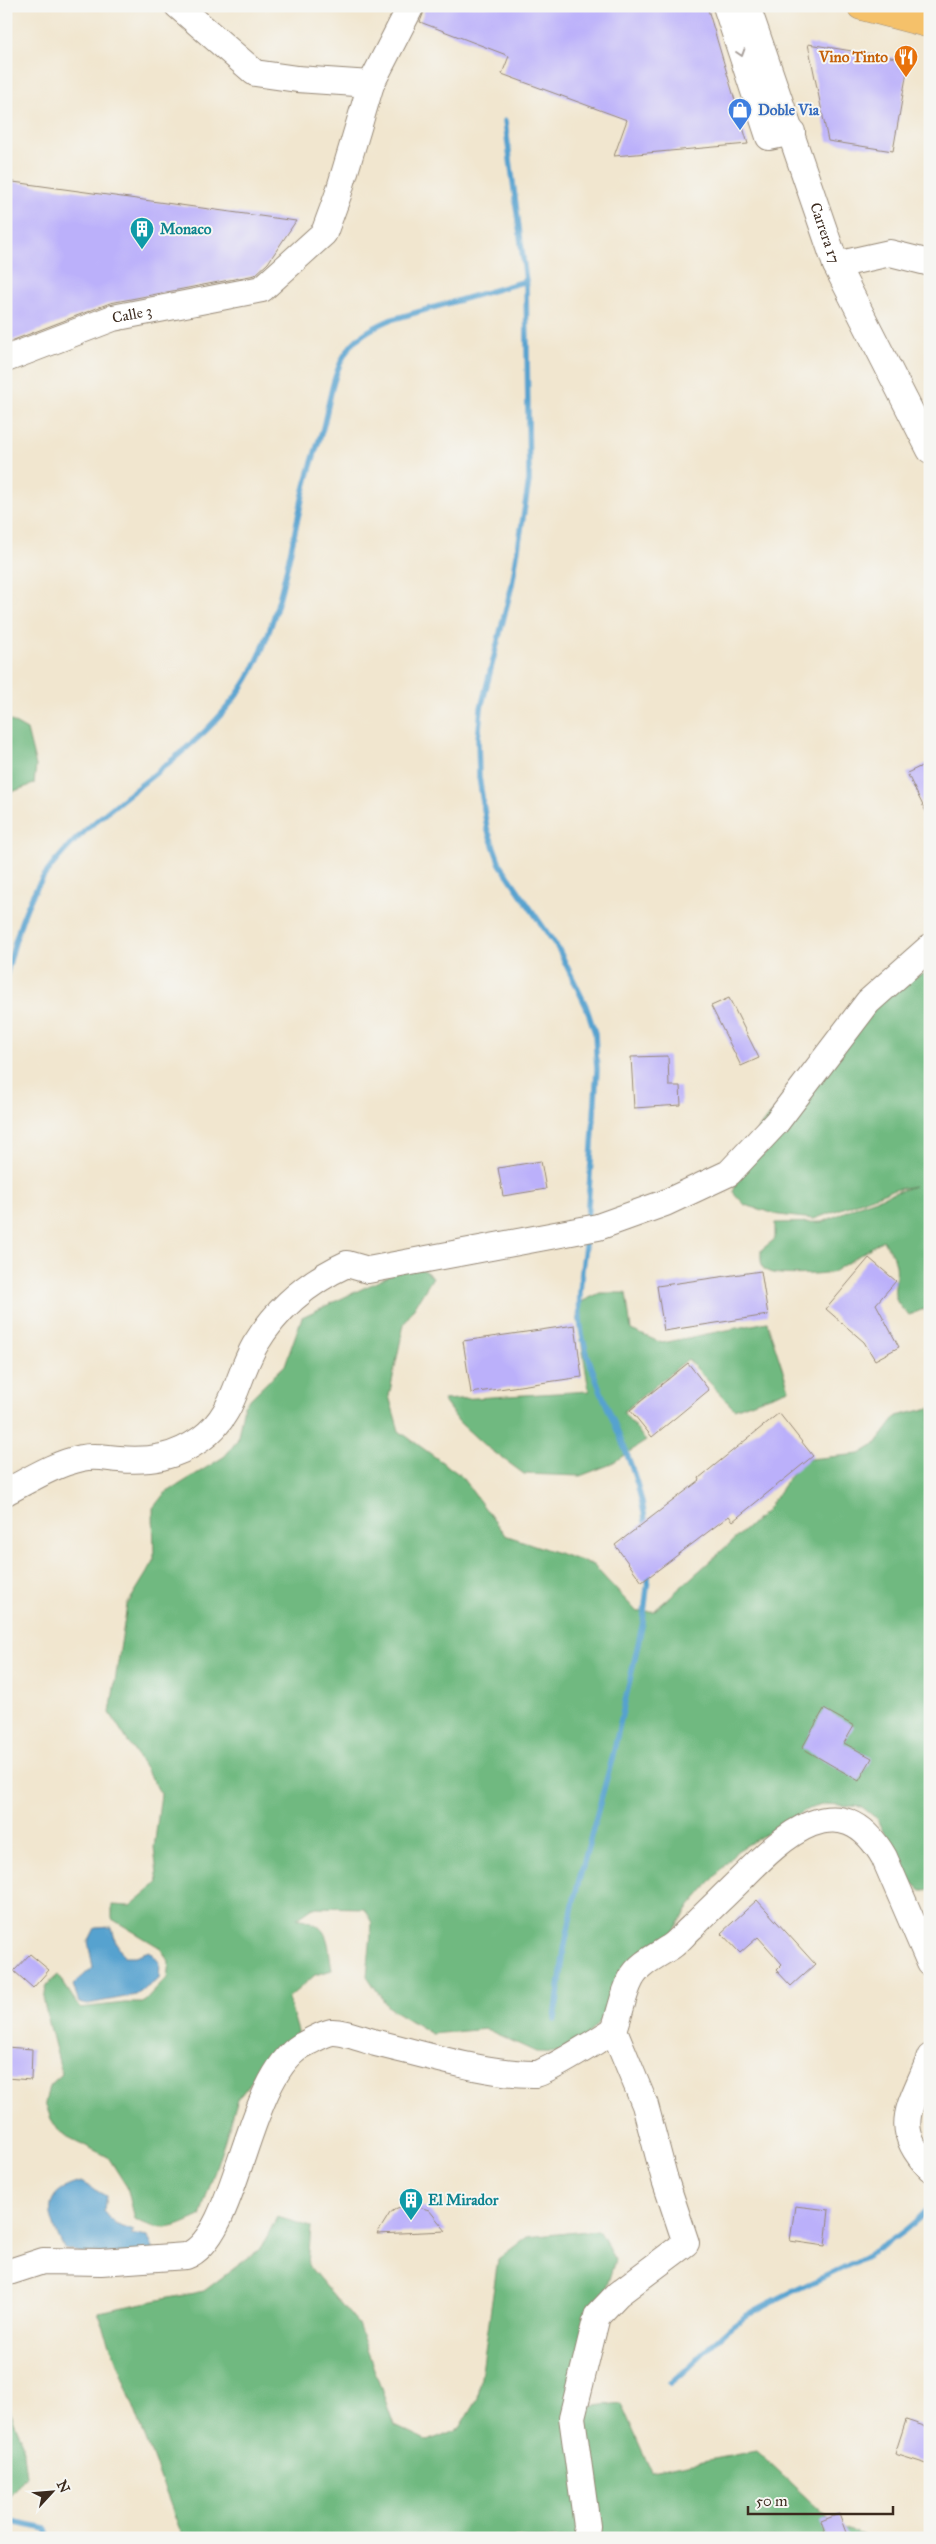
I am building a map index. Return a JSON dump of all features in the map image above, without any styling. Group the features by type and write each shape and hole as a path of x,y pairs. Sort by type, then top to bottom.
{"main road":[{"path":"861,6 930,24"}],"street":[{"path":"178,6 256,73 297,79 371,84 411,6"},
{"path":"726,6 769,137 792,132"},
{"name":"Carrera 17","path":"747,6 836,264 930,450"},
{"name":"Calle 3","path":"6,359 113,318 262,289 324,233 338,195 371,84"},
{"path":"836,264 890,253 930,264"},
{"path":"6,1492 56,1465 97,1456 152,1460 166,1457 203,1438 225,1416 254,1346 282,1307 322,1276 347,1264 368,1270 598,1228 665,1202 729,1173 776,1122 868,1002 930,947"},
{"path":"6,2272 43,2261 101,2262 186,2256 197,2252 203,2246 217,2220 262,2102 282,2062 301,2046 332,2032 483,2068 538,2074 614,2030 632,1978 646,1962 674,1944 761,1857 799,1828 815,1821 833,1820 851,1824 874,1840 884,1856 930,1963"},
{"path":"584,2538 587,2526 572,2417 597,2316 618,2294 686,2243 664,2180 645,2106 614,2030"},
{"path":"930,2058 911,2099 906,2129 914,2153 930,2168"}],"green space":[{"path":"6,718 27,730 36,766 34,784 6,794"},
{"path":"930,972 930,1320 924,1309 909,1315 897,1302 895,1296 895,1262 893,1255 883,1240 833,1272 797,1275 776,1274 764,1269 761,1262 761,1250 775,1239 775,1223 823,1222 859,1205 914,1186 889,1191 814,1219 779,1215 745,1205 733,1192 760,1126 889,991 919,975"},
{"path":"415,1264 433,1277 404,1324 389,1396 399,1431 460,1475 505,1535 593,1565 637,1612 654,1611 765,1512 795,1469 809,1459 860,1454 875,1445 897,1416 930,1408 930,1890 921,1890 908,1879 876,1818 862,1807 826,1804 808,1809 737,1851 690,1906 671,1936 626,1967 603,2019 570,2053 536,2052 486,2029 432,2034 388,2007 367,1976 372,1923 364,1908 313,1907 297,1918 308,1921 322,1930 328,1942 332,1970 315,1975 288,1998 299,2035 260,2070 238,2099 200,2216 183,2224 168,2228 154,2227 135,2219 127,2187 108,2157 60,2133 51,2119 45,2103 49,2086 62,2074 44,2003 46,1986 58,1975 80,2008 143,2003 167,1978 169,1961 159,1947 112,1919 112,1905 130,1906 158,1883 154,1848 161,1794 110,1713 127,1605 154,1561 153,1508 164,1494 225,1456 237,1441 244,1405 285,1365 302,1317"},
{"path":"600,1293 626,1293 631,1330 662,1343 767,1322 789,1389 734,1409 688,1359 623,1412 646,1441 609,1465 580,1476 524,1474 483,1444 459,1422 443,1400 589,1391 577,1314 583,1301"},
{"path":"277,2217 311,2227 308,2265 358,2324 394,2425 428,2441 460,2428 478,2398 498,2259 527,2237 598,2230 615,2260 581,2367 585,2407 621,2403 651,2471 756,2451 836,2525 869,2538 183,2538 98,2312 204,2291 261,2248"},
{"path":"6,2402 21,2438 26,2476 6,2501"}],"water":[{"path":"112,1927 115,1940 124,1956 135,1956 149,1951 160,1963 159,1979 136,1995 88,2004 79,2002 73,1985 93,1967 88,1942 95,1928"},
{"path":"81,2182 106,2196 104,2211 115,2224 134,2231 131,2234 148,2237 155,2253 84,2254 64,2248 51,2216 53,2199 58,2192 68,2186"}],"building":[{"path":"426,6 707,6 748,144 614,156 627,120 502,74 509,56 420,22"},
{"path":"808,44 909,60 893,151 828,141"},
{"name":"Monaco","path":"6,181 296,221 268,263 255,275 110,303 6,343"},
{"path":"930,762 930,820 907,773"},
{"path":"729,998 759,1058 741,1066 711,1006"},
{"path":"668,1056 669,1086 680,1086 681,1105 634,1108 631,1057"},
{"path":"541,1161 546,1189 503,1196 498,1168"},
{"path":"869,1258 896,1281 876,1304 899,1347 875,1360 864,1342 826,1309"},
{"path":"761,1271 768,1315 664,1331 657,1286"},
{"path":"575,1325 582,1377 471,1393 463,1341"},
{"path":"688,1363 709,1390 652,1437 630,1410"},
{"path":"779,1413 813,1456 733,1521 729,1516 642,1582 615,1545 700,1480 699,1478"},
{"path":"824,1709 854,1726 844,1743 872,1758 859,1781 802,1748"},
{"path":"757,1900 815,1964 791,1986 776,1970 782,1964 758,1937 740,1953 721,1933"},
{"path":"30,1954 49,1970 33,1988 14,1971"},
{"path":"6,2047 32,2049 31,2080 6,2078"},
{"name":"El Mirador","path":"412,2205 429,2210 446,2231 377,2234 390,2213 397,2208"},
{"path":"795,2206 829,2210 825,2246 790,2241"},
{"path":"906,2420 930,2428 930,2465 895,2454"},
{"path":"839,2514 848,2538 827,2538 821,2521"}],"waterway":[{"path":"6,976 16,937 25,912 30,899 44,876 68,847 96,821 186,749 213,723 238,694 257,661 278,604 305,485 323,428 334,382 340,364 348,349 358,338 390,320 526,281 505,121"},
{"path":"526,281 529,481 512,585 481,708 478,739 479,777 487,828 500,864 559,950 586,1006 595,1033 597,1070 587,1221"},
{"path":"586,1236 580,1300 583,1339 590,1363 635,1478 642,1502 646,1527"},
{"path":"555,2019 564,1950 575,1895 612,1759 643,1622 649,1571"},
{"path":"670,2383 740,2320 774,2301 868,2255 911,2226 930,2207"},
{"path":"6,2521 46,2529 49,2538"}],"place":[{"name":"Vino Tinto","path":"906,78"},
{"name":"Doble Via","path":"740,131"},
{"name":"Monaco","path":"142,250"},
{"name":"El Mirador","path":"411,2221"}]}
